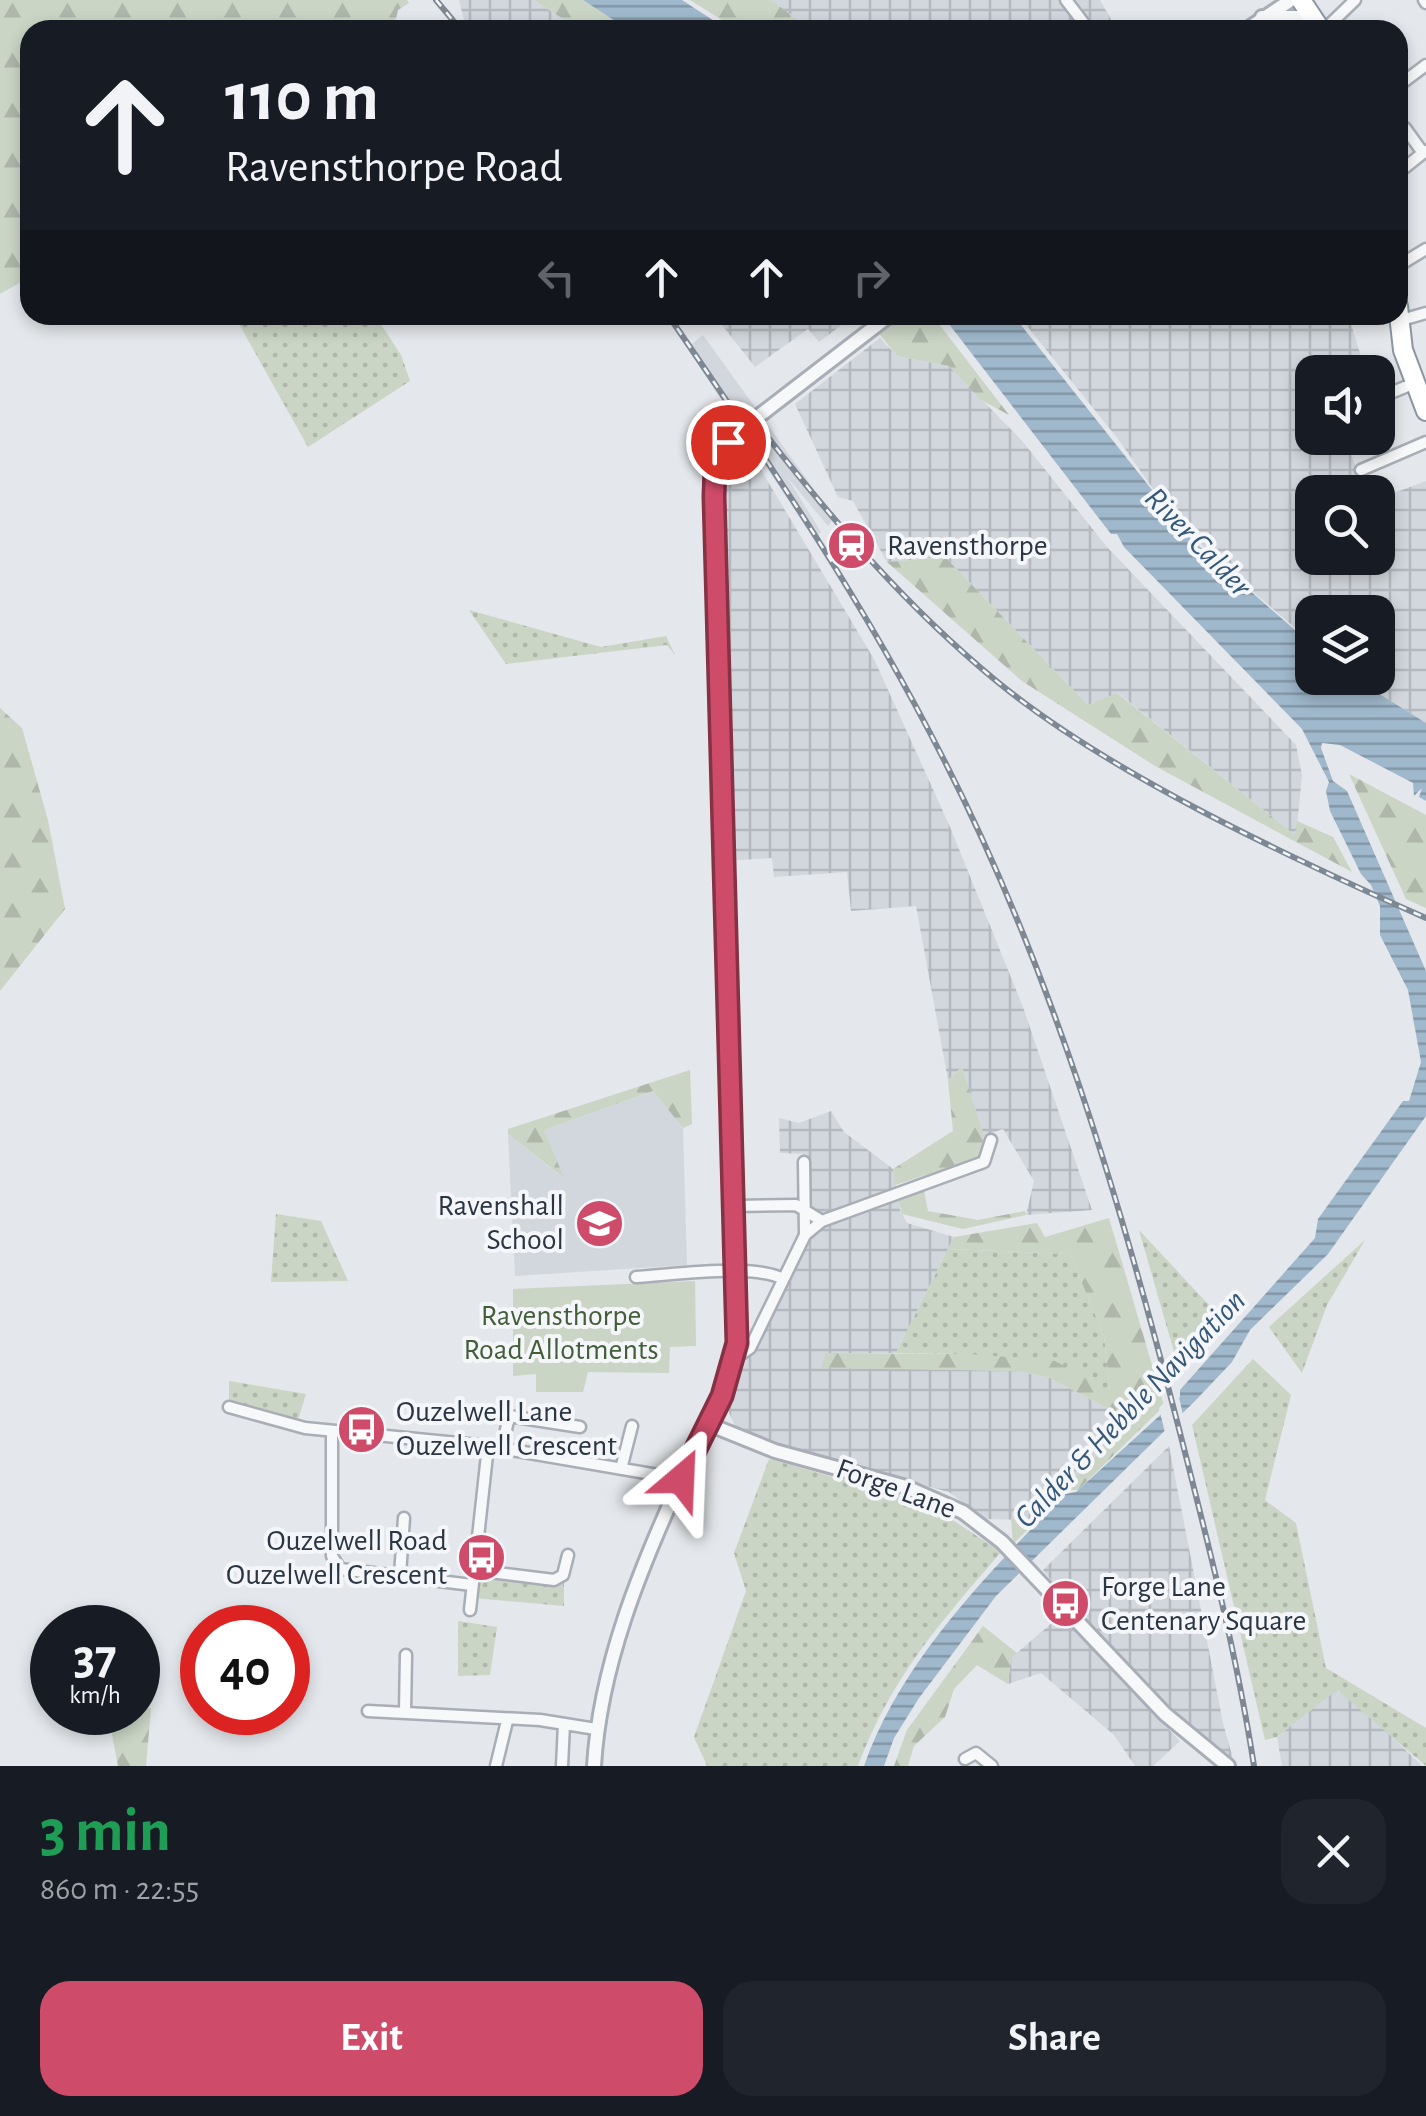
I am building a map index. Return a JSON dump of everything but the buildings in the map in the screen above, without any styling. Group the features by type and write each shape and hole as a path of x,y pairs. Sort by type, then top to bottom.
{"highway":[{"path":"1401,325 1414,383 1426,411"}],"street":[{"path":"1066,0 1081,20"},
{"path":"1258,20 1291,0"},
{"path":"1333,20 1355,0"},
{"path":"1262,17 1304,20"},
{"path":"1408,132 1424,152"},
{"path":"594,1766 596,1729 629,1602 735,1358 736,1273 714,482 726,444 736,433 877,325"},
{"path":"1395,391 1414,383"},
{"path":"1362,470 1426,442"},
{"path":"735,1358 750,1348 805,1234 822,1220 984,1162 990,1140"},
{"path":"804,1162 805,1234"},
{"path":"734,1206 804,1208 822,1220"},
{"path":"636,1277 736,1273 783,1278"},
{"path":"229,1407 332,1432 488,1446 681,1479"},
{"path":"502,1448 509,1416 580,1427"},
{"name":"Forge Lane","path":"708,1424 775,1451 906,1488 963,1512 1008,1548 1165,1714 1228,1766"},
{"path":"622,1469 632,1426"},
{"path":"332,1432 332,1556 340,1569 472,1585"},
{"path":"470,1610 488,1446"},
{"path":"400,1575 404,1518"},
{"path":"474,1570 554,1580 563,1574 568,1554"},
{"path":"405,1712 406,1655"},
{"path":"368,1712 596,1729"},
{"path":"496,1766 508,1721"},
{"path":"562,1766 564,1724"},
{"path":"965,1760 976,1753 992,1766"}],"shaded area":[{"path":"459,0 534,0 565,20 464,20"},
{"path":"771,0 1100,0 1111,20 798,20"},
{"path":"722,325 842,325 819,342 808,329 755,367"},
{"path":"1026,325 1351,325 1361,355 1295,355 1295,455 1351,455 1359,475 1295,475 1295,575 1395,575 1395,493 1426,481 1426,723 1381,695 1395,695 1395,595 1295,595 1295,628 1220,564 1163,503 1118,439"},
{"path":"703,335 834,517 828,526 787,477 821,532 813,537 687,348"},
{"path":"880,338 897,356 949,366 1023,442 1107,547 1296,745 1302,775 1296,836 1118,693 1088,705 945,557 887,562 853,501 838,497 795,404"},
{"path":"734,459 758,465 874,659 950,827 1023,1007 1092,1210 1026,1215 1034,1181 1003,1129 984,1136 962,1067 948,1080 916,906 851,911 847,872 774,877 772,858 725,861 713,496"},
{"name":"Ravenshall School","path":"653,1091 683,1128 687,1265 515,1276 508,1134 562,1177 544,1130"},
{"path":"831,1111 844,1132 893,1169 900,1210 907,1223 954,1237 896,1353 825,1353 823,1367 1016,1371 1050,1378 1116,1413 1114,1439 1033,1520 985,1519 949,1492 781,1448 736,1429 726,1405 738,1368 805,1234 804,1154 780,1153 779,1118 799,1123"},
{"path":"1169,1446 1223,1723 1235,1766 1191,1730 1090,1629 1043,1570"},
{"path":"1060,1616 1180,1741 1153,1766 1135,1766 1114,1735 1041,1673 1008,1684 1011,1658"},
{"path":"1336,1690 1366,1711 1422,1766 1282,1766 1277,1737"}],"green space":[{"path":"0,0 407,0 409,3 398,10 394,20 20,20 20,283 0,294"},
{"path":"534,0 583,0 614,20 565,20"},
{"path":"690,0 771,0 798,20 722,20"},
{"path":"240,325 382,325 401,355 410,381 308,447"},
{"path":"885,325 940,325 1009,415 981,400 949,366 897,356 878,332"},
{"path":"945,557 1088,705 1117,693 1295,835 1297,821 1333,837 1352,872 1155,766 1022,681 887,562"},
{"path":"469,610 601,647 666,636 675,655 667,645 506,664"},
{"path":"0,708 22,728 48,820 65,909 0,991"},
{"path":"1349,774 1426,815 1426,908 1406,899"},
{"path":"962,1067 984,1136 979,1158 895,1185 893,1169 953,1131 948,1080"},
{"path":"690,1070 692,1124 683,1128 653,1091 544,1130 564,1178 508,1134 508,1129"},
{"path":"923,1186 928,1211 978,1220 1025,1211 1026,1215 963,1229 902,1214 897,1195"},
{"path":"276,1214 321,1221 348,1281 271,1282"},
{"path":"1109,1218 1164,1406 1078,1490 1068,1490 1013,1544 1011,1519 1033,1520 1113,1439 1116,1413 1050,1378 1016,1371 822,1368 825,1353 970,1354 1055,1361 1110,1391 1104,1336 1070,1254 948,1249 954,1237 1037,1223 1045,1237"},
{"path":"1139,1230 1221,1318 1181,1376"},
{"path":"1365,1240 1327,1305 1302,1373 1269,1327"},
{"path":"948,1249 1070,1254 1104,1336 1110,1392 968,1354 896,1353"},
{"name":"Ravensthorpe Road Allotments","path":"695,1281 696,1346 670,1347 669,1373 588,1372 583,1392 536,1392 536,1374 513,1376 513,1289"},
{"path":"1253,1359 1291,1395 1265,1500 1296,1523 1326,1668 1426,1728 1426,1766 1337,1690 1277,1737 1265,1740 1192,1425"},
{"path":"229,1381 306,1394 298,1420 229,1403"},
{"path":"769,1459 927,1503 1001,1552 919,1652 886,1705 858,1766 707,1766 694,1737 746,1591 734,1553"},
{"path":"475,1571 564,1576 564,1606 473,1598"},
{"path":"458,1621 497,1627 490,1675 458,1676"},
{"path":"983,1626 1017,1653 1011,1658 1008,1684 977,1665 954,1689 945,1717 914,1746 908,1766 894,1766 907,1730"},
{"path":"112,1735 149,1735 146,1766 118,1766"}],"water":[{"path":"583,0 682,0 713,20 614,20"},
{"path":"950,325 1021,325 1191,539 1295,630 1295,695 1381,695 1426,723 1426,801 1419,797 1422,788 1414,796 1413,783 1340,745 1322,743 1321,748 1333,781 1347,791 1426,971 1426,1116 1328,1254 1250,1330 1232,1362 1194,1402 996,1596 919,1698 894,1738 884,1766 864,1766 900,1690 978,1587 1065,1494 1076,1492 1180,1397 1180,1390 1315,1238 1318,1219 1403,1101 1409,1101 1421,1062 1408,990 1380,935 1380,906 1330,811 1326,791 1329,782 1302,729 1124,547 1117,534 1111,534"}],"pier":[{"path":"1177,1389 1184,1419 1166,1437 1159,1408"}],"railway":[{"path":"436,0 453,20"},
{"path":"675,325 778,478 914,702 1018,920 1079,1086 1132,1255 1210,1552 1254,1766"},
{"path":"766,435 902,593 962,651 1039,714 1090,748 1202,811 1426,918"}],"place":[{"name":"Ravensthorpe","path":"852,546"},
{"name":"Ravenshall School","path":"599,1223"},
{"name":"Ouzelwell Lane Ouzelwell Crescent","path":"361,1429"},
{"name":"Ouzelwell Road Ouzelwell Crescent","path":"482,1558"},
{"name":"Forge Lane Centenary Square","path":"1066,1604"}],"route":[{"path":"681,1479 722,1396 737,1343 714,496 715,470 728,442"}],"water label":[{"name":"River Calder","path":"1198,542"},
{"name":"Calder & Hebble Navigation","path":"1130,1409"}]}
